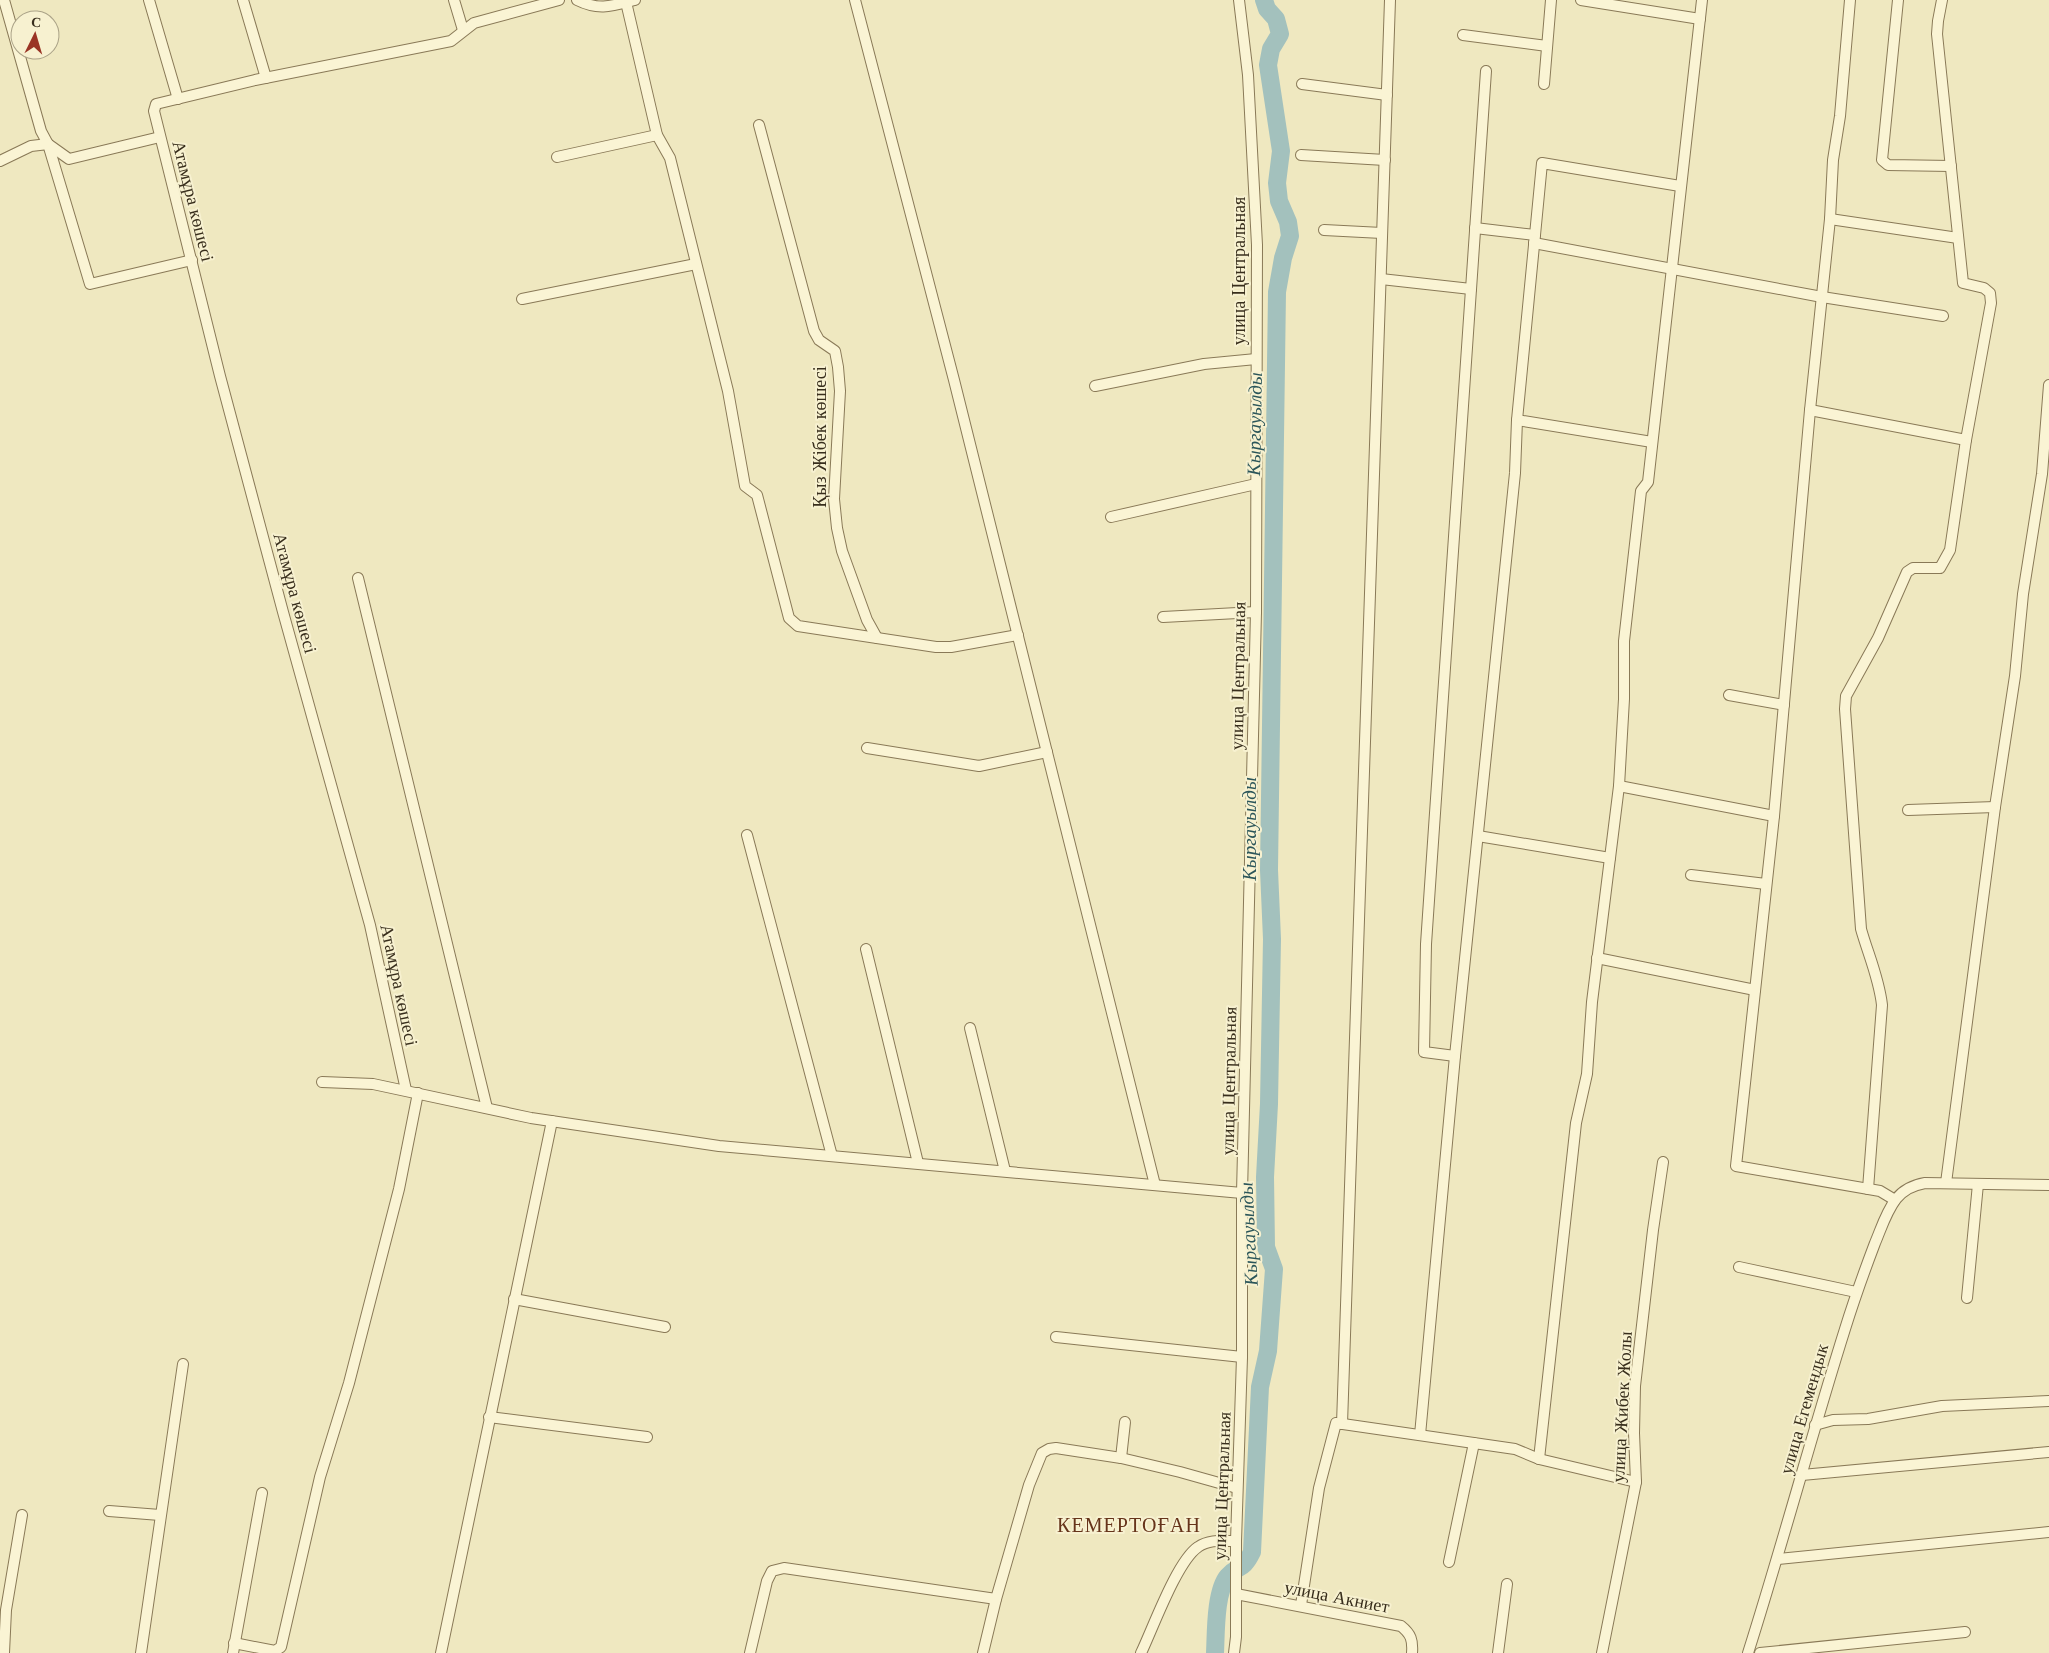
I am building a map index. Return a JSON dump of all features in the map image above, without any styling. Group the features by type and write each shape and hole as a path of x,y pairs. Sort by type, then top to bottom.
{"street":[{"path":"4,0 41,130 48,144 90,284 192,260"},
{"path":"149,0 178,99 266,78 452,41 463,30 474,23 559,0"},
{"path":"243,0 266,78"},
{"path":"454,0 463,30"},
{"path":"577,0 589,7 601,8 631,1 657,135 670,158 728,391 744,486 757,495 789,618 798,626 936,647 951,647 1018,635"},
{"path":"855,0 954,380 1156,1185"},
{"name":"улица Центральная","path":"1234,1653 1236,1637 1237,1488 1242,1357 1242,1192 1256,612 1257,214 1248,75 1239,0"},
{"path":"1342,1424 1390,0"},
{"path":"1544,84 1551,0"},
{"path":"1581,0 1700,19"},
{"path":"1539,1459 1576,1123 1587,1074 1597,958 1619,786 1624,699 1624,641 1641,491 1648,482 1702,0"},
{"path":"1850,0 1840,116 1833,160 1830,219 1810,410 1774,816 1736,1166 1880,1191 1895,1200"},
{"path":"1898,0 1882,160 1888,165 1951,166"},
{"path":"1868,1189 1882,1005 1878,980 1861,929 1845,709 1846,696 1878,638 1907,572 1913,568 1940,568 1950,550 1966,440 1991,303 1990,293 1984,288 1963,283 1937,34 1942,0"},
{"path":"1463,35 1547,46"},
{"path":"1455,1056 1424,1052 1426,944 1486,71"},
{"path":"1302,84 1387,95"},
{"name":"Атамұра көшесі","path":"178,99 156,104 154,111 283,612 370,925 406,1090"},
{"name":"Қыз Жібек көшесі","path":"759,125 814,331 820,340 835,351 840,391 834,499 837,528 842,551 867,620 877,638"},
{"path":"557,157 657,135"},
{"path":"0,161 31,146 48,144 69,159 160,137"},
{"path":"1301,155 1385,160"},
{"path":"1420,1435 1455,1056 1515,474 1517,420 1542,163 1680,186"},
{"path":"1830,219 1958,238"},
{"path":"1475,228 1671,269 1822,297 1943,316"},
{"path":"1324,230 1382,233"},
{"path":"522,299 696,264"},
{"path":"1381,279 1471,289"},
{"path":"1095,386 1204,364 1256,359"},
{"path":"2049,386 2042,474 2023,594 2015,676 1946,1183 2049,1185"},
{"path":"1810,410 1966,440"},
{"path":"1517,420 1652,442"},
{"path":"1111,517 1256,484"},
{"path":"358,578 487,1108"},
{"path":"1163,617 1256,612"},
{"path":"1729,696 1784,705"},
{"path":"867,748 980,766 1047,752"},
{"path":"1619,786 1774,816"},
{"path":"1908,810 1996,807"},
{"path":"748,835 832,1156"},
{"path":"1478,836 1610,858"},
{"path":"1691,875 1766,884"},
{"path":"866,949 918,1164"},
{"path":"1597,958 1754,990"},
{"path":"970,1028 1005,1171"},
{"path":"322,1082 373,1084 552,1121 719,1146 1242,1192"},
{"path":"262,1493 234,1648 274,1651 281,1647 320,1477 349,1383 399,1189 418,1094"},
{"path":"441,1653 552,1121"},
{"name":"улица Жибек Жолы","path":"1602,1653 1636,1482 1635,1386 1652,1230 1663,1162"},
{"name":"улица Егемендык","path":"1748,1653 1778,1559 1815,1425 1856,1292 1885,1218 1895,1200 1904,1190 1913,1185 1925,1183 1946,1183"},
{"path":"1968,1298 1978,1184"},
{"path":"1739,1267 1856,1292"},
{"path":"514,1299 665,1327"},
{"path":"1056,1337 1242,1357"},
{"path":"141,1653 182,1364"},
{"path":"1815,1425 1832,1420 1868,1419 1942,1406 2049,1401"},
{"path":"489,1417 646,1437"},
{"path":"1122,1458 1125,1422"},
{"path":"1301,1605 1319,1488 1336,1423 1515,1449 1539,1459 1636,1482"},
{"path":"1449,1562 1474,1443"},
{"path":"983,1653 996,1599 1029,1485 1042,1453 1048,1449 1056,1448 1122,1458 1237,1488"},
{"path":"1802,1475 2049,1452"},
{"path":"109,1511 160,1515"},
{"path":"4,1653 6,1610 22,1516"},
{"path":"1778,1559 2049,1532"},
{"path":"1142,1653 1178,1572 1189,1555 1199,1546 1211,1541 1236,1540"},
{"path":"750,1653 767,1580 772,1571 784,1568 996,1599"},
{"path":"1498,1653 1507,1584"},
{"name":"улица Акниет","path":"1236,1594 1301,1605 1401,1626 1413,1640 1412,1653"},
{"path":"1760,1653 1964,1632"}],"waterway":[{"name":"Кыргауылды","path":"1215,1653 1218,1602 1224,1583 1228,1576 1246,1562 1252,1552 1260,1387 1268,1351 1274,1269 1266,1247 1265,1177 1269,1104 1272,939 1269,870 1277,292 1283,258 1290,236 1288,222 1279,201 1277,183 1281,151 1268,65 1271,49 1280,34 1276,19 1267,9 1264,0"}],"district":[{"name":"КЕМЕРТОҒАН","path":"1129,1525"}]}
